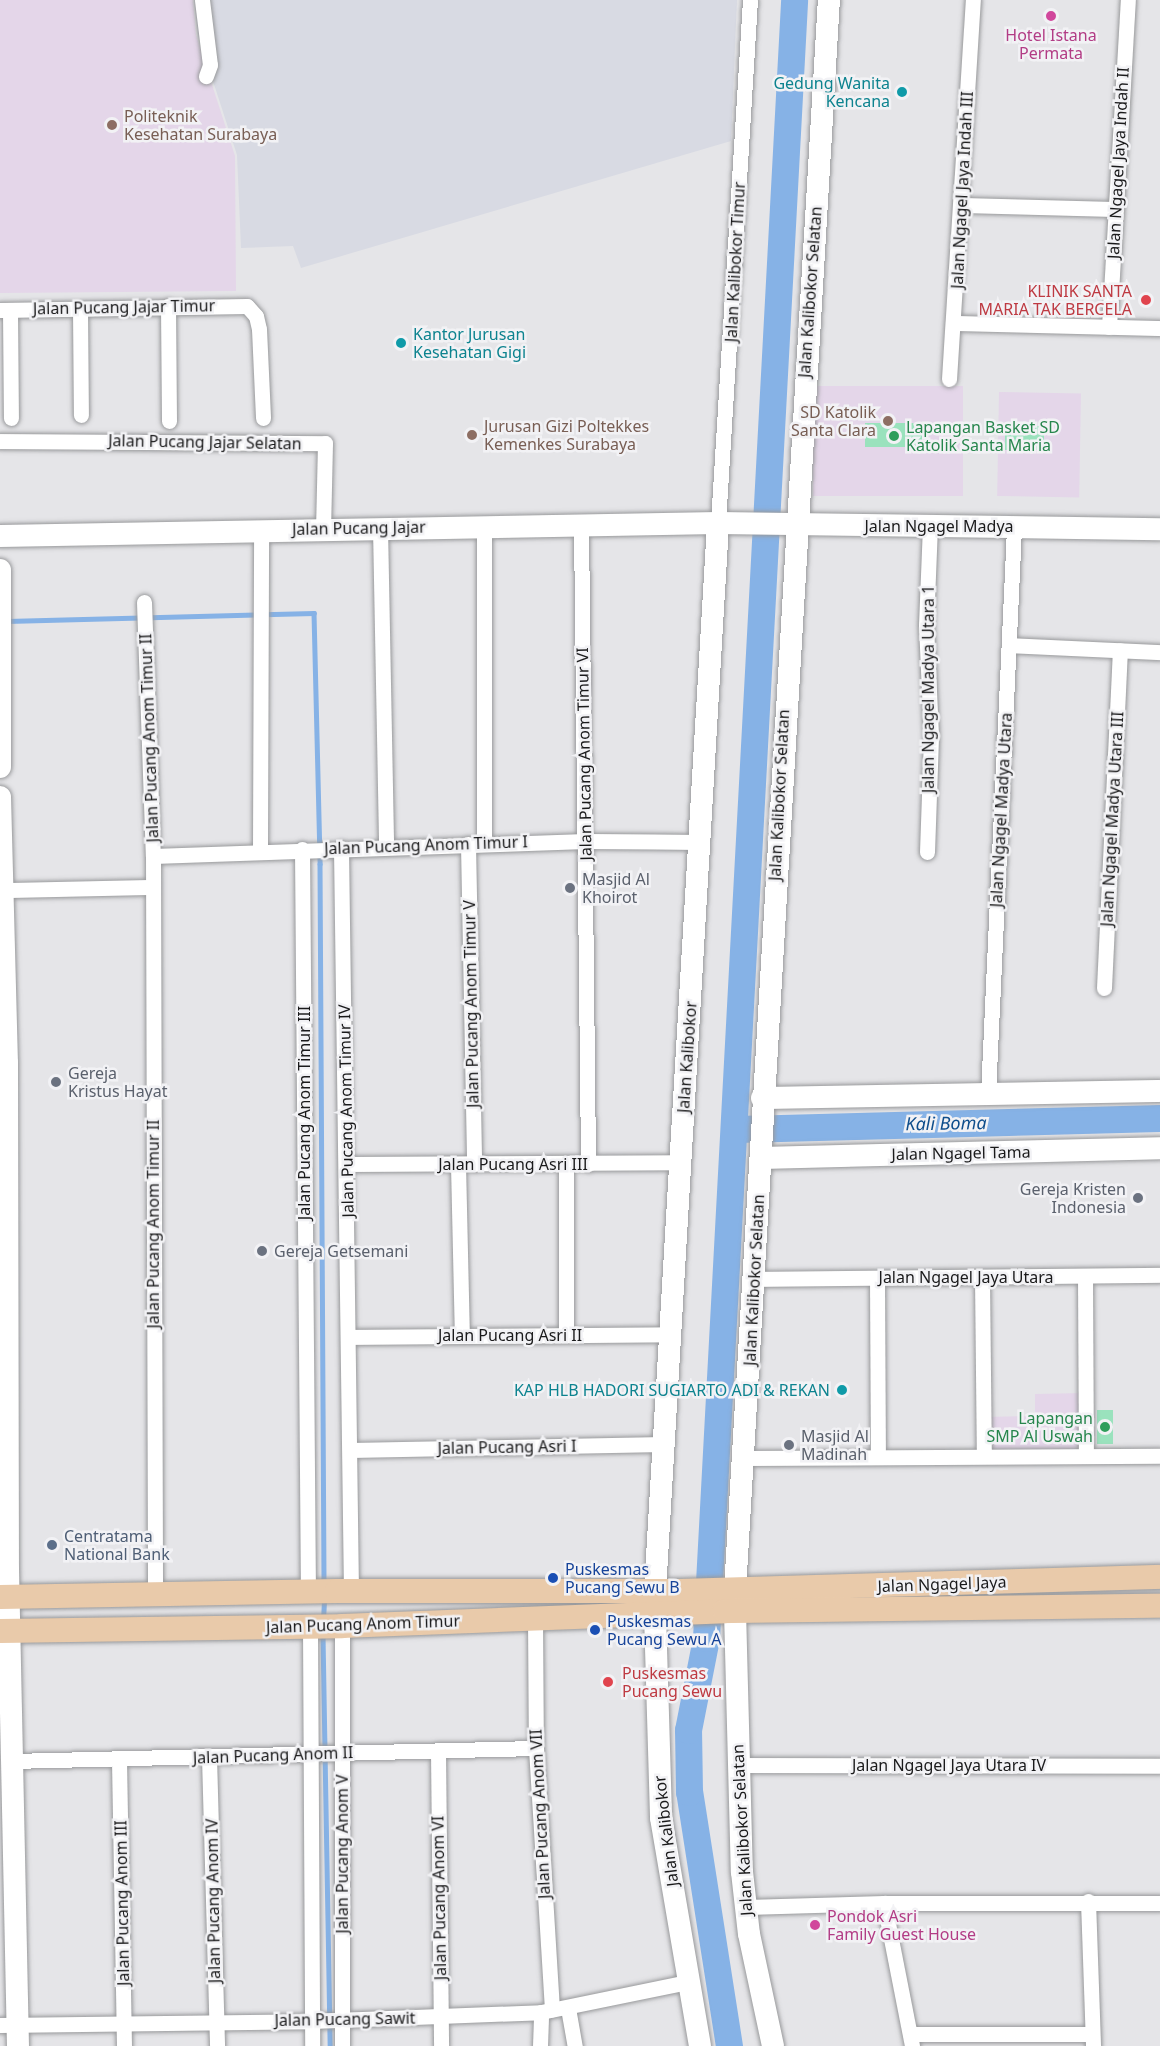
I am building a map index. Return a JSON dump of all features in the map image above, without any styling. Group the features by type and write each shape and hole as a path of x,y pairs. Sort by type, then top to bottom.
{"main road":[{"name":"Jalan Ngagel Jaya","path":"730,1601 1160,1577"},
{"name":"Jalan Pucang Anom Timur","path":"4,1596 467,1591 655,1602 730,1601"},
{"path":"467,1591 467,1621"},
{"name":"Jalan Ngagel Jaya","path":"730,1601 1160,1606"},
{"name":"Jalan Pucang Anom Timur","path":"4,1631 325,1626 536,1618 655,1602"}],"street":[{"path":"202,0 210,65 206,76"},
{"name":"Jalan Kalibokor Timur","path":"728,523 750,0"},
{"name":"Jalan Kalibokor Selatan","path":"773,2046 746,1907 730,1601 763,1279 762,1103 786,524 829,0"},
{"name":"Jalan Ngagel Jaya Indah III","path":"950,379 973,0"},
{"name":"Jalan Ngagel Jaya Indah II","path":"1109,327 1128,0"},
{"path":"961,205 1116,209"},
{"path":"168,306 169,421"},
{"name":"Jalan Pucang Jajar Timur","path":"5,310 247,306 256,316 259,329 263,418"},
{"path":"80,309 81,415"},
{"path":"5,310 11,418"},
{"path":"954,323 1160,328"},
{"name":"Jalan Pucang Jajar Selatan","path":"0,441 325,443 323,528"},
{"name":"Jalan Ngagel Madya","path":"728,523 1160,529"},
{"name":"Jalan Pucang Jajar","path":"0,536 484,525 728,523"},
{"name":"Jalan Kalibokor","path":"700,2046 687,1982 661,1818 655,1602 679,1162 700,842 728,523"},
{"name":"Jalan Pucang Anom Timur VI","path":"581,524 588,1164"},
{"path":"484,525 484,844"},
{"name":"Jalan Ngagel Madya Utara 1","path":"927,852 930,527"},
{"name":"Jalan Ngagel Madya Utara","path":"988,1094 1014,527"},
{"path":"380,528 386,847"},
{"path":"260,850 261,530"},
{"path":"0,570 2,631 0,767"},
{"name":"Jalan Pucang Anom Timur II","path":"144,602 153,856 155,1594"},
{"path":"1009,645 1160,652"},
{"name":"Jalan Ngagel Madya Utara III","path":"1104,988 1120,650"},
{"path":"0,796 5,890 4,1631 11,1761 12,2032"},
{"name":"Jalan Pucang Anom Timur I","path":"153,856 260,850 468,844 586,841 700,842"},
{"name":"Jalan Pucang Anom Timur V","path":"468,844 474,1164"},
{"name":"Jalan Pucang Anom Timur IV","path":"341,848 350,1336 350,1450 344,1591"},
{"name":"Jalan Pucang Anom Timur III","path":"306,849 309,1592"},
{"path":"5,890 153,887"},
{"path":"762,1103 988,1094 1160,1091"},
{"name":"Jalan Ngagel Tama","path":"761,1153 1160,1148"},
{"name":"Jalan Pucang Asri III","path":"347,1164 679,1162"},
{"path":"458,1164 462,1336"},
{"path":"566,1164 566,1335"},
{"name":"Jalan Ngagel Jaya Utara","path":"763,1279 1160,1275"},
{"path":"1085,1276 1086,1456"},
{"path":"982,1277 984,1456"},
{"path":"877,1278 878,1457"},
{"name":"Jalan Pucang Asri II","path":"350,1336 670,1334"},
{"name":"Jalan Pucang Asri I","path":"350,1450 664,1444"},
{"path":"744,1458 1160,1456"},
{"name":"Jalan Pucang Anom VII","path":"536,1618 536,1748 554,2010 540,2046"},
{"name":"Jalan Pucang Anom V","path":"325,1626 312,1753 328,2020 342,2046"},
{"name":"Jalan Pucang Anom V","path":"312,2046 328,2020 339,1753 325,1626"},
{"name":"Jalan Pucang Anom II","path":"11,1761 536,1748"},
{"name":"Jalan Pucang Anom VI","path":"438,1751 441,2046"},
{"name":"Jalan Pucang Anom IV","path":"209,1757 217,2046"},
{"name":"Jalan Pucang Anom III","path":"119,1760 124,2046"},
{"name":"Jalan Ngagel Jaya Utara IV","path":"738,1765 1160,1766"},
{"path":"746,1907 1088,1901 1160,1903"},
{"path":"884,1903 911,2040 1092,2040 1088,1901"},
{"name":"Jalan Pucang Sawit","path":"12,2032 124,2021 328,2020 441,2017 554,2010 687,1982"},
{"name":"Jalan Pucang Anom VII","path":"554,2010 575,2046"}],"shaded area":[{"name":"Politeknik Kesehatan Surabaya","path":"0,0 193,0 196,35 235,156 236,291 0,293"},
{"path":"194,0 737,0 731,141 301,268 293,246 241,248 237,155 198,35"},
{"name":"SD Katolik Santa Clara","path":"813,386 963,386 963,496 813,496"},
{"path":"999,392 1081,393 1079,497 997,496"},
{"path":"1083,1393 1084,1452 985,1453 984,1417 1035,1416 1035,1394"}],"green space":[{"name":"Lapangan Basket SD Katolik Santa Maria","path":"865,423 922,423 922,447 865,447"},
{"path":"1005,426 1044,426 1044,450 1005,450"},
{"name":"Lapangan SMP Al Uswah","path":"1097,1410 1113,1410 1113,1444 1097,1444"}],"waterway":[{"path":"729,2046 689,1792 688,1730 706,1638 794,0"},
{"path":"7,621 314,613 320,864 324,1584"},
{"name":"Kali Boma","path":"738,1129 1160,1118"},
{"path":"323,1620 324,1599"},
{"path":"323,1635 330,2046"}],"place":[{"name":"Hotel Istana Permata","path":"1051,16"},
{"name":"Gedung Wanita Kencana","path":"902,92"},
{"name":"Politeknik Kesehatan Surabaya","path":"112,125"},
{"name":"KLINIK SANTA MARIA TAK BERCELA","path":"1146,300"},
{"name":"Kantor Jurusan Kesehatan Gigi","path":"401,343"},
{"name":"SD Katolik Santa Clara","path":"888,421"},
{"name":"Jurusan Gizi Poltekkes Kemenkes Surabaya","path":"472,435"},
{"name":"Lapangan Basket SD Katolik Santa Maria","path":"894,436"},
{"name":"Masjid Al Khoirot","path":"570,888"},
{"name":"Gereja Kristus Hayat","path":"56,1082"},
{"name":"Gereja Kristen Indonesia","path":"1138,1198"},
{"name":"Gereja Getsemani","path":"262,1251"},
{"name":"KAP HLB HADORI SUGIARTO ADI & REKAN","path":"842,1390"},
{"name":"Lapangan SMP Al Uswah","path":"1105,1427"},
{"name":"Masjid Al Madinah","path":"789,1445"},
{"name":"Centratama National Bank","path":"52,1545"},
{"name":"Puskesmas Pucang Sewu B","path":"553,1578"},
{"name":"Puskesmas Pucang Sewu A","path":"595,1630"},
{"name":"Puskesmas Pucang Sewu","path":"608,1682"},
{"name":"Pondok Asri Family Guest House","path":"815,1925"}]}
